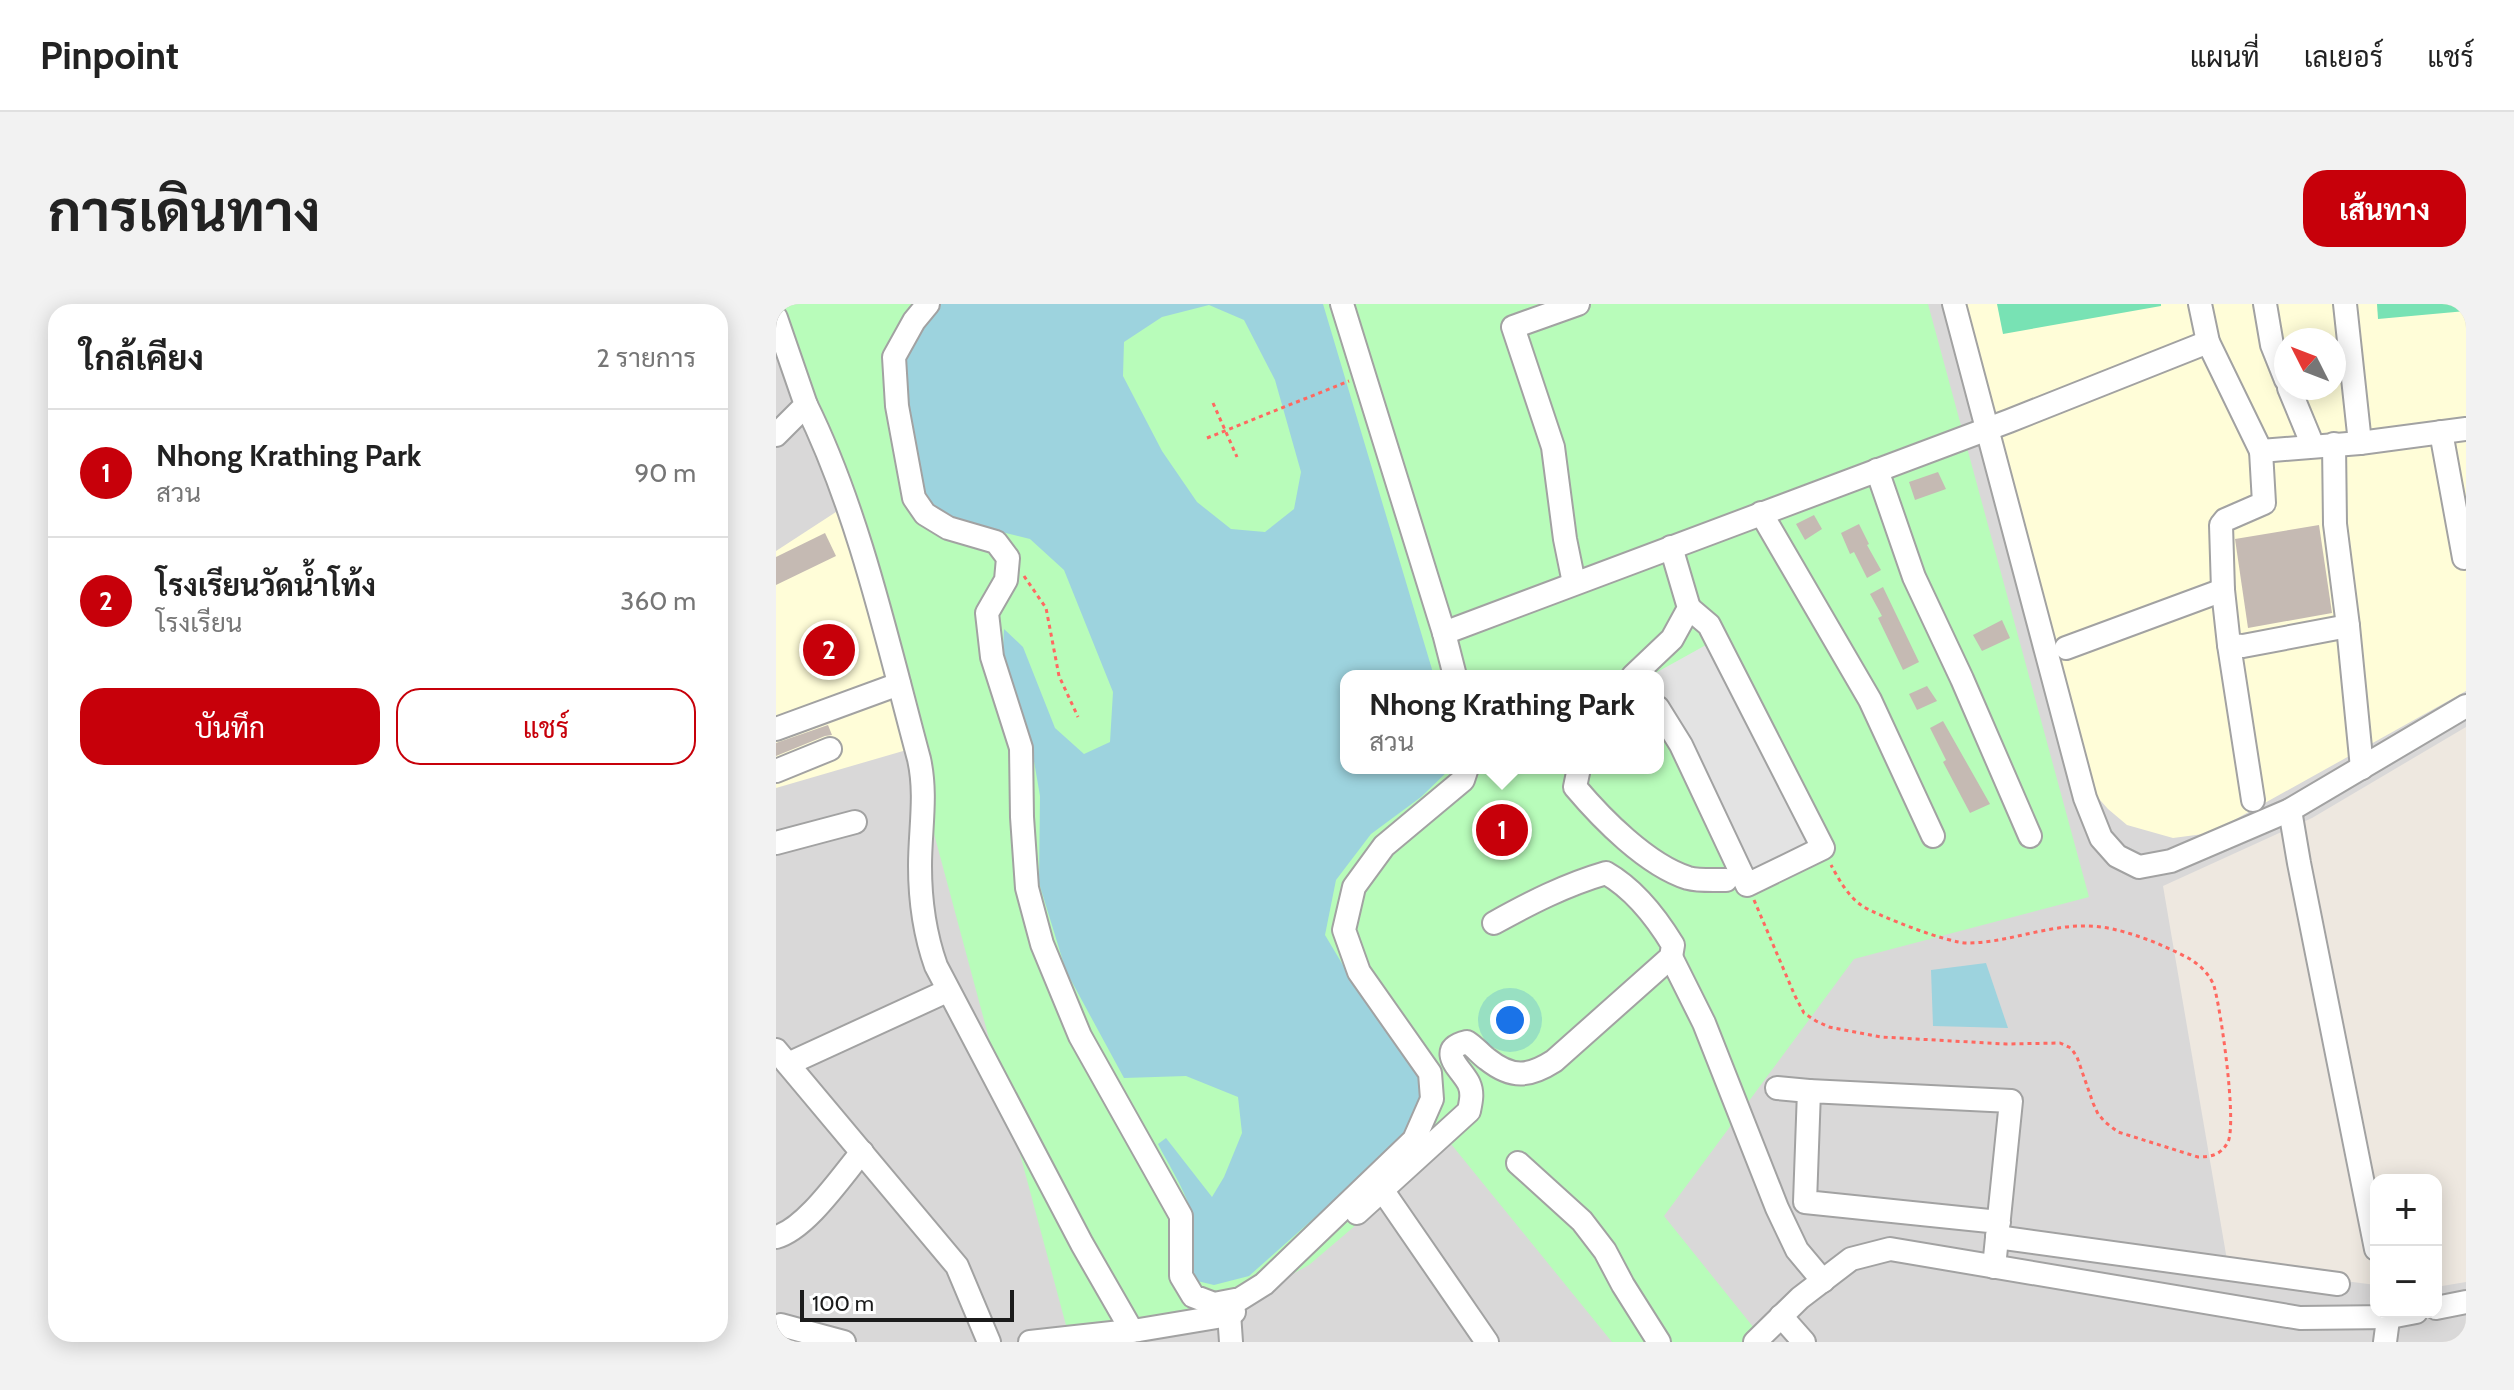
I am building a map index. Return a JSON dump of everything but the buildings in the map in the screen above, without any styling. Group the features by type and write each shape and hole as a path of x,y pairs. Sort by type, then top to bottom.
{"street":[{"path":"928,304 914,321 894,357 897,406 914,498 925,514 948,528 996,542 1008,558 1006,580 987,613 992,657 1021,748 1027,888 1042,944 1080,1036 1181,1216 1181,1276 1193,1296 1192,1321"},
{"path":"1342,304 1453,670"},
{"path":"1574,583 1553,447 1513,327 1578,304"},
{"path":"1954,304 2085,798 2101,838 2117,856 2139,867 2171,861 2290,810 2465,708"},
{"path":"2200,304 2208,342 2261,451 2264,503 2225,520 2221,525 2229,645 2253,800"},
{"path":"2265,304 2274,350"},
{"path":"2345,304 2360,443"},
{"path":"776,318 806,405 831,460 865,564 923,779 920,868 926,932 936,966 1082,1244 1132,1331"},
{"path":"1444,633 2208,342"},
{"path":"2296,400 2324,445 2348,626 2362,768"},
{"path":"776,435 806,405"},
{"path":"2261,451 2360,443 2466,429"},
{"path":"2441,432 2464,558"},
{"path":"1877,470 1914,577 2030,836"},
{"path":"1761,513 1870,700 1933,836"},
{"path":"1578,774 1575,787 1593,808 1650,858 1688,878 1736,883 1823,848 1709,625 1689,608 1671,547"},
{"path":"2066,648 2223,590"},
{"path":"1641,670 1672,639 1689,608"},
{"path":"2229,645 2243,646 2348,626"},
{"path":"776,729 899,684"},
{"path":"1664,718 1681,745 1736,883"},
{"path":"776,771 830,749"},
{"path":"1193,1296 1214,1304 1240,1299 1264,1284 1414,1140 1432,1099 1430,1073 1359,972 1344,930 1354,887 1384,846 1463,780 1465,774"},
{"path":"2290,810 2375,1246"},
{"path":"776,843 855,822"},
{"path":"1494,923 1539,898 1606,873 1637,897 1673,945 1671,957 1704,1023 1784,1222 1797,1250 1823,1281"},
{"path":"1030,1342 1132,1331 1242,1309 1383,1191 1469,1111 1472,1097 1469,1083 1452,1060 1452,1052 1459,1044 1467,1042 1490,1062 1509,1072 1534,1074 1554,1061 1671,957"},
{"path":"947,991 782,1057 957,1266 989,1342"},
{"path":"1777,1088 2011,1101 1994,1267"},
{"path":"1809,1091 1805,1202 2338,1284"},
{"path":"776,1237 787,1234 803,1221 862,1152"},
{"path":"1518,1163 1582,1221 1605,1251 1659,1342"},
{"path":"1383,1191 1487,1342"},
{"path":"1755,1342 1781,1316 1851,1259 1890,1249 2300,1318 2370,1316"},
{"path":"2442,1307 2466,1302"},
{"path":"1229,1313 1231,1342"},
{"path":"1781,1316 1804,1342"},
{"path":"2385,1342 2389,1318"},
{"path":"781,1325 844,1342"}],"path":[{"path":"1207,438 1364,375"},
{"path":"1213,403 1237,457"},
{"path":"1008,558 1029,581 1046,608 1059,676 1078,717"},
{"path":"1736,883 1804,1013 1816,1021 1829,1027 1881,1037 2006,1044 2060,1043 2071,1048 2077,1057 2098,1114 2118,1132 2198,1157 2211,1157 2226,1146 2231,1117 2225,1052 2214,987 2204,970 2192,960 2131,934 2087,925 1970,943 1944,940 1864,907 1851,897 1823,848"}],"shaded area":[{"path":"776,304 2466,304 2466,727 2312,818 2163,886 2228,1266 2370,1284 2370,1318 2442,1318 2442,1286 2466,1282 2466,1342 776,1342"},
{"path":"1963,304 2466,304 2466,691 2211,833 2173,838 2127,825 2092,791"},
{"path":"839,510 910,749 776,788 776,551"},
{"path":"1724,635 1830,849 1744,888 1664,729 1664,670 1661,670"}],"green space":[{"path":"778,304 1928,304 2089,897 1854,959 1664,1216 1758,1333 1748,1342 1612,1342 1451,1144 1309,1265 1228,1309 1067,1329 915,763"},
{"path":"1997,304 2161,304 2161,306 2003,334"},
{"path":"2377,304 2466,304 2466,311 2378,319"}],"water":[{"path":"936,304 1323,304 1432,670 1340,670 1340,774 1445,774 1421,797 1371,834 1336,880 1325,935 1359,992 1419,1072 1421,1106 1409,1134 1249,1276 1214,1285 1197,1281 1189,1206 1158,1144 1166,1138 1212,1197 1242,1133 1238,1097 1186,1076 1124,1078 1066,971 1039,883 1040,796 1030,738 1003,649 1004,629 1023,647 1055,728 1084,754 1110,742 1113,692 1064,570 1030,539 940,517 924,503 904,403 901,356","holes":["1209,305 1244,320 1275,380 1301,472 1294,509 1265,532 1231,529 1197,502 1162,451 1123,376 1124,342 1162,317"]},
{"path":"1986,963 2008,1028 1933,1026 1931,970"}],"place":[{"name":"โรงเรียนวัดน้ำโท้ง","path":"829,650"},
{"name":"Nhong Krathing Park","path":"1502,830"}]}
